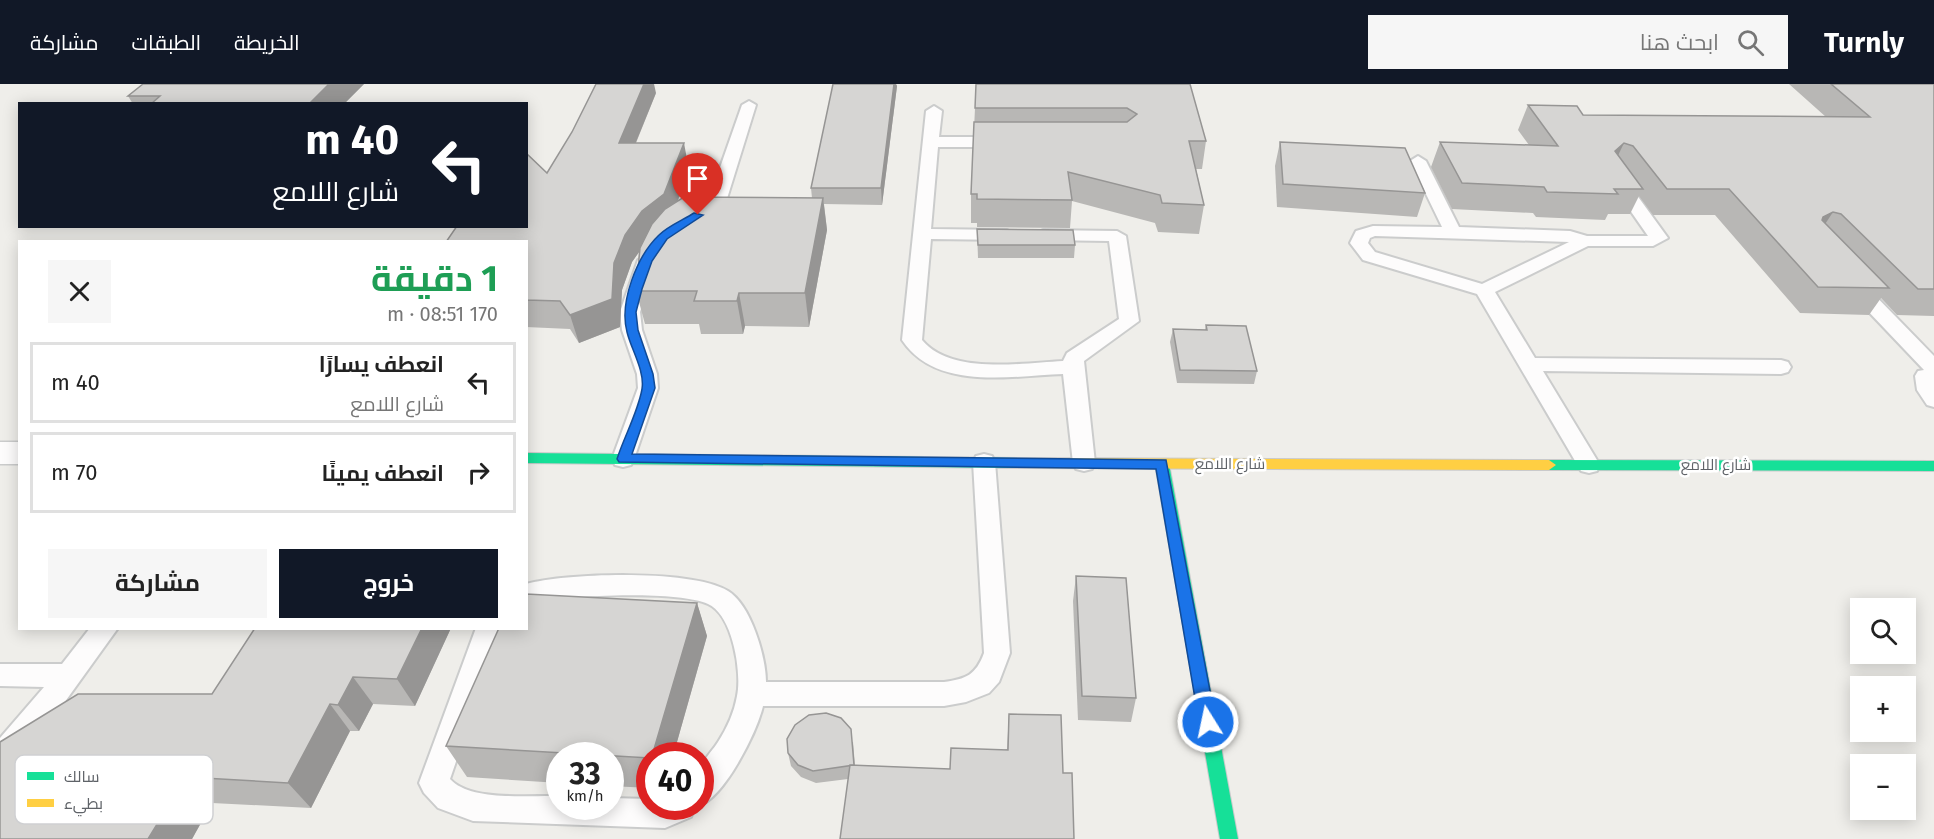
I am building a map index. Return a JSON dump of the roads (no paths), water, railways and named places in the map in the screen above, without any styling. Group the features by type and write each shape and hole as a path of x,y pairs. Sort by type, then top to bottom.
{"street":[{"path":"0,453 18,453"},
{"name":"شارع اللامع","path":"528,458 1162,464 1934,466"},
{"path":"1162,464 1229,839"}],"lane":[{"path":"678,226 716,205 749,105"},
{"path":"934,111 933,142 912,340 922,352 943,365 965,368 1072,367"},
{"path":"933,142 1016,142"},
{"path":"1418,161 1453,231"},
{"path":"1585,241 1484,290 1369,256 1359,243 1362,235 1373,231 1453,231 1570,236 1585,241 1653,241 1659,238 1613,175"},
{"path":"922,234 1117,236 1129,321 1074,358 1072,367 1084,463"},
{"path":"623,459 648,388 632,330 630,312 646,261 657,245"},
{"path":"1839,270 1934,368"},
{"path":"1484,290 1589,465"},
{"path":"1527,364 1781,367"},
{"path":"1934,376 1925,376 1927,390 1934,400"},
{"path":"754,694 944,694 969,691 989,678 997,653 984,462"},
{"path":"528,593 548,588 618,587 686,590 715,595 730,608 751,654 754,694 740,731 714,771"},
{"path":"0,759 69,676 104,630"},
{"path":"488,630 434,783 447,798 473,807 636,813"},
{"path":"0,675 69,676"}]}
